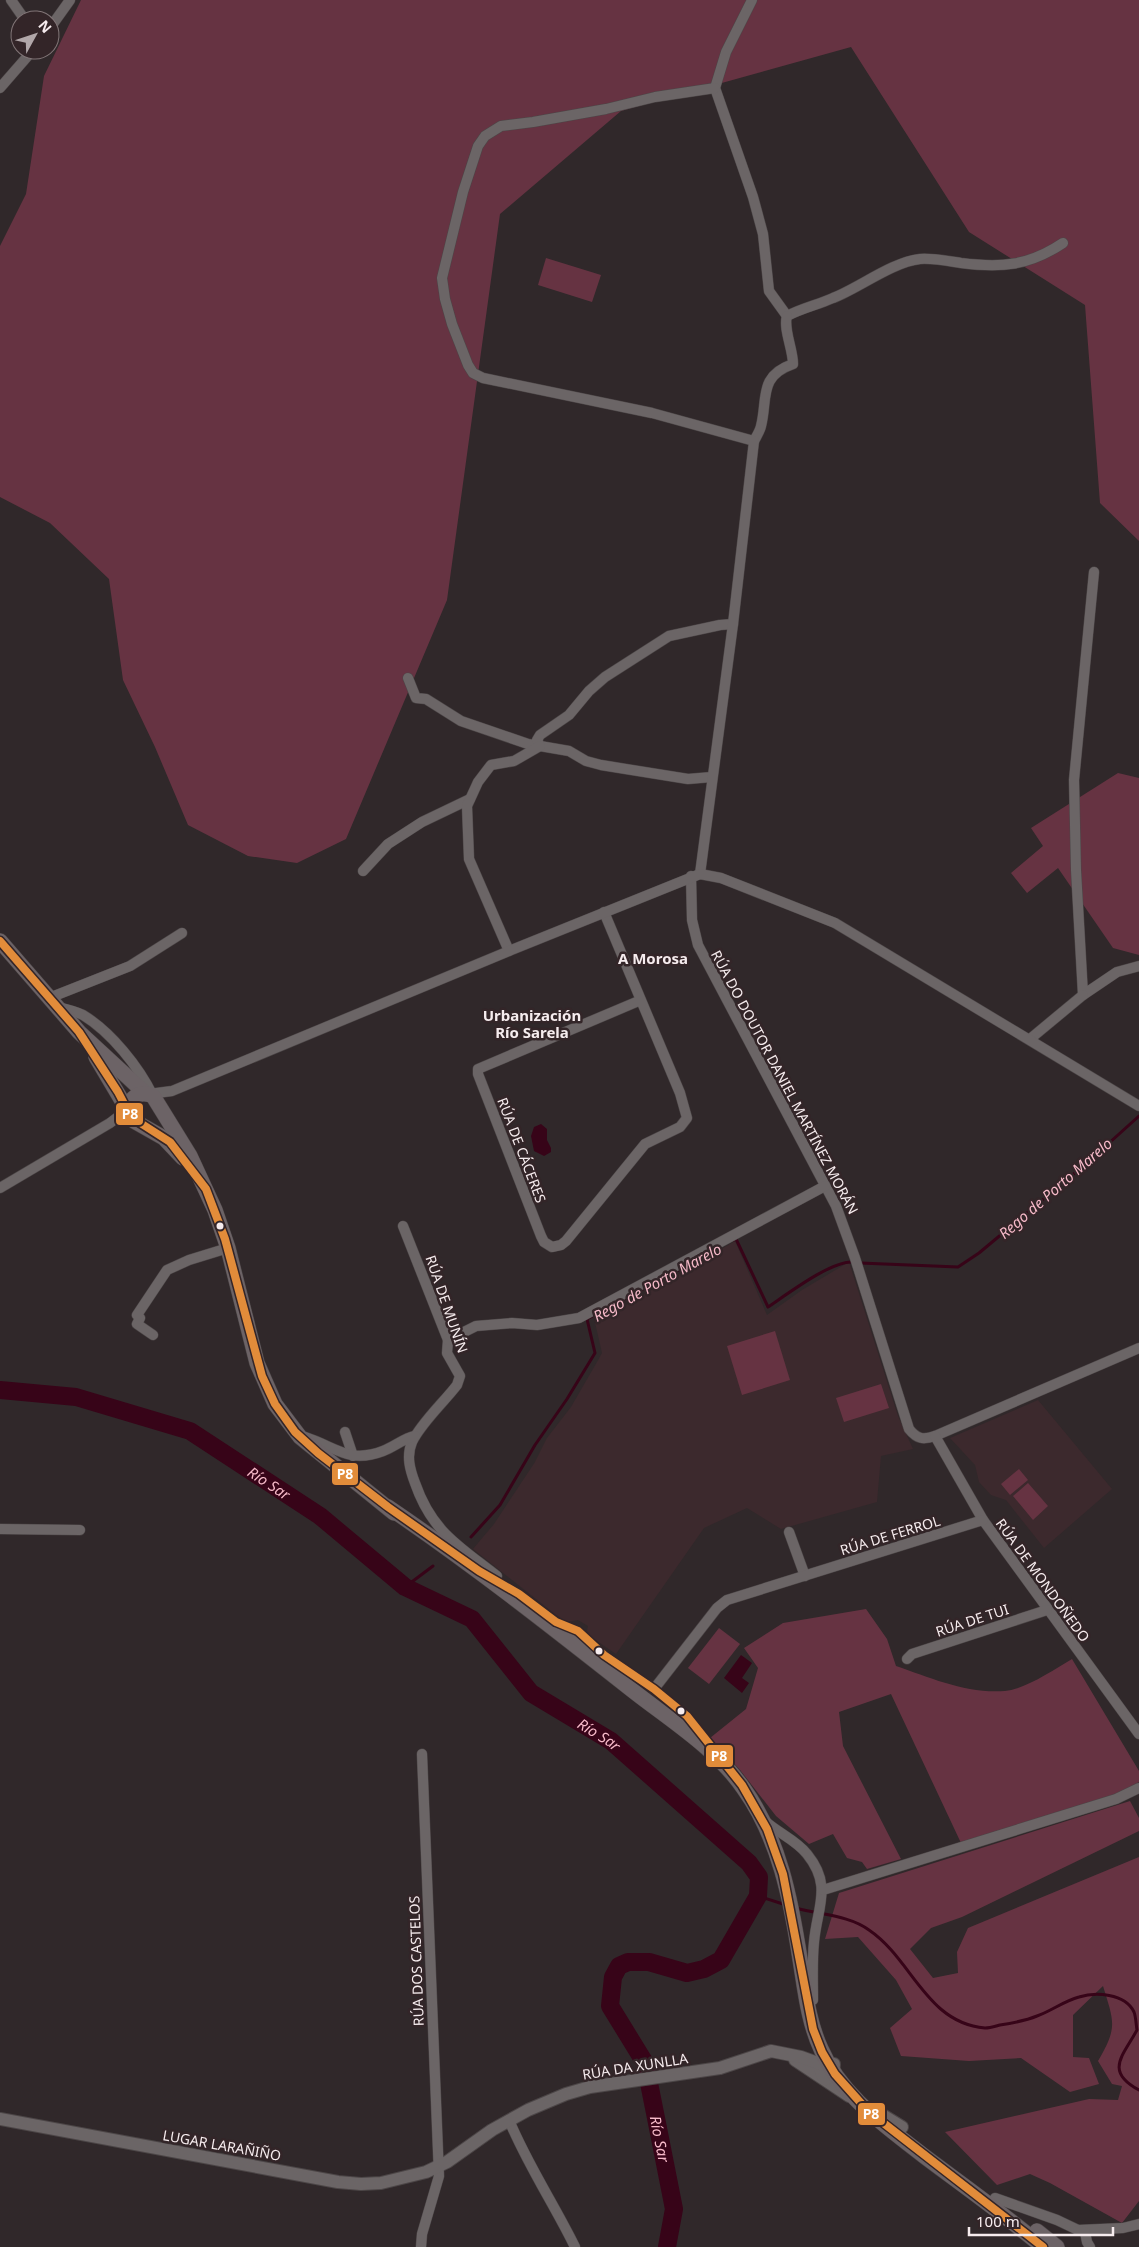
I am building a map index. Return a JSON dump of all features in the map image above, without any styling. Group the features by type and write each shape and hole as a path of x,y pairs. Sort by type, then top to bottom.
{"main road":[{"path":"0,941 79,1032 156,1102 190,1156 206,1189 228,1248 262,1376 275,1404 298,1435 708,1761 740,1792 762,1819"},
{"path":"79,1032 130,1111 172,1144 206,1189"},
{"path":"130,1111 137,1095 156,1102"},
{"path":"130,1111 153,1122 156,1102"},
{"path":"388,1507 417,1526 552,1626 713,1754 742,1785 762,1819 773,1843 785,1881 825,2069 890,2129 1043,2247"},
{"path":"798,1944 814,2011 845,2072 870,2101 902,2128 1057,2247"}],"street":[{"path":"60,14 70,0"},
{"path":"752,0 726,52 715,88 753,197 763,234 769,291 786,316 799,309 833,298 886,271 918,259 986,265 1012,264 1035,260 1063,243"},
{"path":"0,88 24,60"},
{"path":"715,88 533,122 500,126 485,136 478,146 463,192 442,278 445,299 452,324 468,364 474,373 652,413 754,441"},
{"name":"RÚA DO DOUTOR DANIEL MARTÍNEZ MORÁN","path":"786,316 785,322 793,352 793,364 782,368 774,374 767,388 763,402 761,426 754,441 733,624 712,777 696,875 692,920 698,946 825,1186 844,1227 909,1429 918,1438 925,1439 935,1436"},
{"path":"1083,995 1076,870 1074,780 1094,572"},
{"path":"540,746 537,740 540,735 569,715 589,690 604,677 669,636 733,624"},
{"path":"408,678 416,698 426,699 461,721 528,744 569,751 586,762 688,780 712,777"},
{"path":"508,951 469,859 467,806 478,782 491,766 514,761 540,746"},
{"path":"362,871 388,844 422,822 470,799"},
{"path":"53,1003 84,1015 103,1032 131,1061 156,1102 172,1091 696,875 721,878 835,923 1139,1106"},
{"path":"604,912 641,1000"},
{"path":"53,1003 130,966 182,933"},
{"path":"1030,1040 1083,995 1117,972 1139,966"},
{"name":"RÚA DE CÁCERES","path":"641,1000 686,1110 685,1122 680,1127 645,1144 566,1241 557,1247 548,1246 541,1236 478,1074 478,1069 641,1000"},
{"path":"110,1123 130,1111"},
{"path":"0,1188 130,1111"},
{"path":"448,1340 476,1326 512,1323 537,1325 579,1318 825,1186"},
{"name":"RÚA DE MUNÍN","path":"404,1226 448,1340 446,1349 459,1373 460,1380 415,1436 410,1450 409,1465 424,1508 449,1539 519,1594 552,1626"},
{"path":"153,1335 137,1324 140,1318 137,1315 162,1274 176,1265 228,1248"},
{"path":"935,1436 1139,1348"},
{"path":"344,1432 353,1456"},
{"path":"298,1435 353,1456"},
{"name":"RÚA DE MUNÍN","path":"353,1456 366,1457 415,1436"},
{"name":"RÚA DE MONDOÑEDO","path":"935,1436 983,1520 1139,1734"},
{"path":"417,1526 425,1522 424,1508"},
{"name":"RÚA DE FERROL","path":"654,1689 717,1608 727,1600 983,1520"},
{"path":"0,1528 80,1530"},
{"path":"789,1532 805,1576"},
{"name":"RÚA DE TUI","path":"907,1659 912,1654 1047,1610"},
{"name":"RÚA DOS CASTELOS","path":"422,1754 437,2167"},
{"path":"823,1890 1116,1799 1139,1788"},
{"path":"762,1819 806,1852 815,1866 823,1890 814,1934 814,2040 812,2051 801,2057"},
{"path":"814,2040 825,2069 902,2128"},
{"name":"RÚA DA XUNLLA","path":"437,2167 509,2120 566,2094 601,2085 726,2067 767,2052 775,2051 825,2069"},
{"name":"RÚA DA XUNLLA","path":"786,2055 801,2057 825,2069 837,2089 863,2106"},
{"name":"LUGAR LARAÑIÑO","path":"0,2119 350,2184 391,2181 437,2167"},
{"path":"509,2120 522,2150 559,2214 575,2247"},
{"path":"421,2247 422,2234 439,2176 437,2167"},
{"path":"995,2198 1088,2230 1123,2228 1139,2224"},
{"path":"1085,2247 1082,2239 1088,2230"},
{"path":"1088,2230 1091,2238 1090,2247"}],"shaded area":[{"path":"81,0 1139,0 1139,541 1100,503 1085,305 969,232 851,47 621,111 500,214 447,600 346,839 297,863 248,856 188,825 155,747 123,680 109,579 50,523 0,497 0,246 26,194 44,76 52,60 60,60 60,43"},
{"path":"546,258 601,275 592,302 538,285"},
{"path":"1118,773 1139,778 1139,955 1113,948 1058,868 1027,893 1011,873 1043,846 1031,828"},
{"path":"541,1124 547,1129 547,1140 551,1148 551,1152 544,1156 534,1151 531,1136 534,1127"},
{"path":"735,1241 767,1315 802,1290 849,1262 898,1416 913,1449 881,1456 877,1502 781,1529 747,1508 704,1528 616,1654 591,1637 587,1631 588,1626 578,1620 567,1622 556,1615 473,1549 494,1524 535,1462 547,1438 571,1407 602,1353 594,1318 604,1318"},
{"path":"775,1331 790,1380 742,1395 727,1346"},
{"path":"881,1384 889,1408 844,1422 836,1398"},
{"path":"1038,1400 1112,1489 1044,1548 1006,1500 991,1495 979,1482 975,1465 950,1438"},
{"path":"1019,1469 1028,1480 1010,1495 1001,1484"},
{"path":"1028,1483 1048,1506 1033,1520 1013,1496"},
{"path":"866,1609 887,1639 896,1666 963,1688 991,1691 1013,1690 1022,1687 1072,1659 1139,1771 1139,1782 1115,1796 961,1843 891,1694 839,1712 843,1746 901,1859 867,1869 862,1862 847,1858 833,1834 809,1844 776,1816 740,1770 710,1738 746,1709 758,1668 744,1648 783,1623"},
{"path":"719,1628 740,1644 709,1684 688,1668"},
{"path":"741,1655 752,1663 742,1678 749,1683 742,1693 724,1678"},
{"path":"1130,1801 1139,1818 1139,1831 962,1917 931,1928 910,1949 933,1978 958,1973 957,1952 968,1928 1139,1857 1139,2201 1122,2223 1030,2174 997,2185 945,2132 1089,2099 1118,2100 1122,2086 1112,2084 1098,2061 1109,2040 1112,2024 1110,2008 1103,1986 1073,2015 1073,2057 1089,2058 1099,2084 1070,2092 1021,2058 969,2061 901,2056 890,2028 912,2009 896,1980 858,1937 825,1939 839,1893"}],"waterway":[{"name":"Rego de Porto Marelo","path":"860,1263 958,1267 979,1253 1088,1162 1139,1116"},
{"name":"Rego de Porto Marelo","path":"734,1240 736,1239 768,1307 833,1266 853,1262"},
{"name":"Rego de Porto Marelo","path":"471,1537 500,1505 535,1445 567,1399 595,1353 587,1319 682,1268"},
{"name":"Río Sar","path":"0,1390 76,1397 190,1431 320,1516 405,1587 472,1619 531,1693 611,1741 749,1863 759,1877 758,1896 721,1960 704,1969 687,1973 649,1962 628,1962 619,1966 613,1977 610,2006 645,2063 674,2209 667,2247"},
{"name":"Rego de Porto Marelo","path":"405,1587 433,1566"},
{"path":"758,1896 786,1905"},
{"path":"796,1908 853,1921 869,1930 884,1942 934,2002 948,2015 965,2024 985,2028 1019,2022 1086,1995 1109,1996 1124,2001 1134,2012 1137,2030 1122,2055 1119,2070 1128,2083 1139,2090"}],"transit line":[{"name":"P8","path":"0,941 79,1032 118,1092 131,1117 170,1142 206,1189 225,1239 262,1376 275,1404 295,1432 318,1453 388,1507 479,1571 519,1594 556,1622 578,1631 604,1655 654,1689 687,1716 742,1785 767,1829 783,1874 813,2029 822,2052 835,2074 868,2111 1043,2247"}],"district":[{"name":"A Morosa","path":"653,958"},
{"name":"Urbanización Río Sarela","path":"532,1024"}]}
